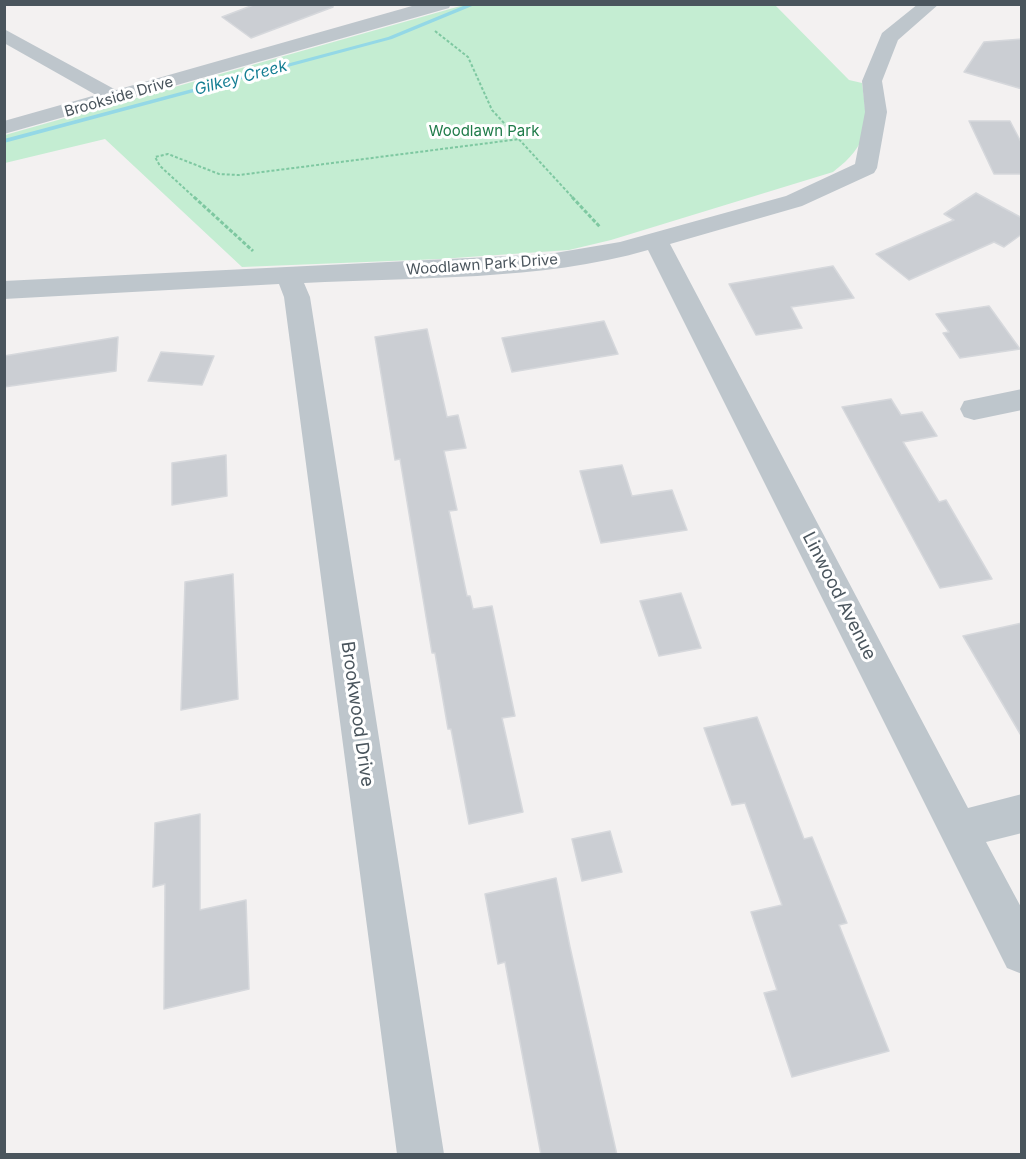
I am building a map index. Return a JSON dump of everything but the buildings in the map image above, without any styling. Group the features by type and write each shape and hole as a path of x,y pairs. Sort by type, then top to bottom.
{"street":[{"name":"Woodlawn Park Drive","path":"4,290 275,267 549,262 621,250 794,201 866,168 876,112 872,81 889,37 930,4"},
{"name":"Brookside Drive","path":"4,129 434,5"},
{"path":"4,35 116,98"},
{"name":"Linwood Avenue","path":"656,240 1022,953"},
{"name":"Brookwood Drive","path":"275,267 297,297 420,1155"},
{"path":"974,409 1022,399"},
{"path":"959,830 1022,813"}],"path":[{"path":"449,39 468,57 492,110 602,230"},
{"path":"275,267 160,166 155,157 168,154 219,174 239,175 520,139"}],"green space":[{"name":"Woodlawn Park","path":"464,5 775,5 849,80 862,83 865,111 864,133 854,152 833,172 611,240 569,250 440,259 242,267 105,139 5,163 5,135"}],"waterway":[{"name":"Gilkey Creek","path":"4,141 390,38 474,4"}]}
